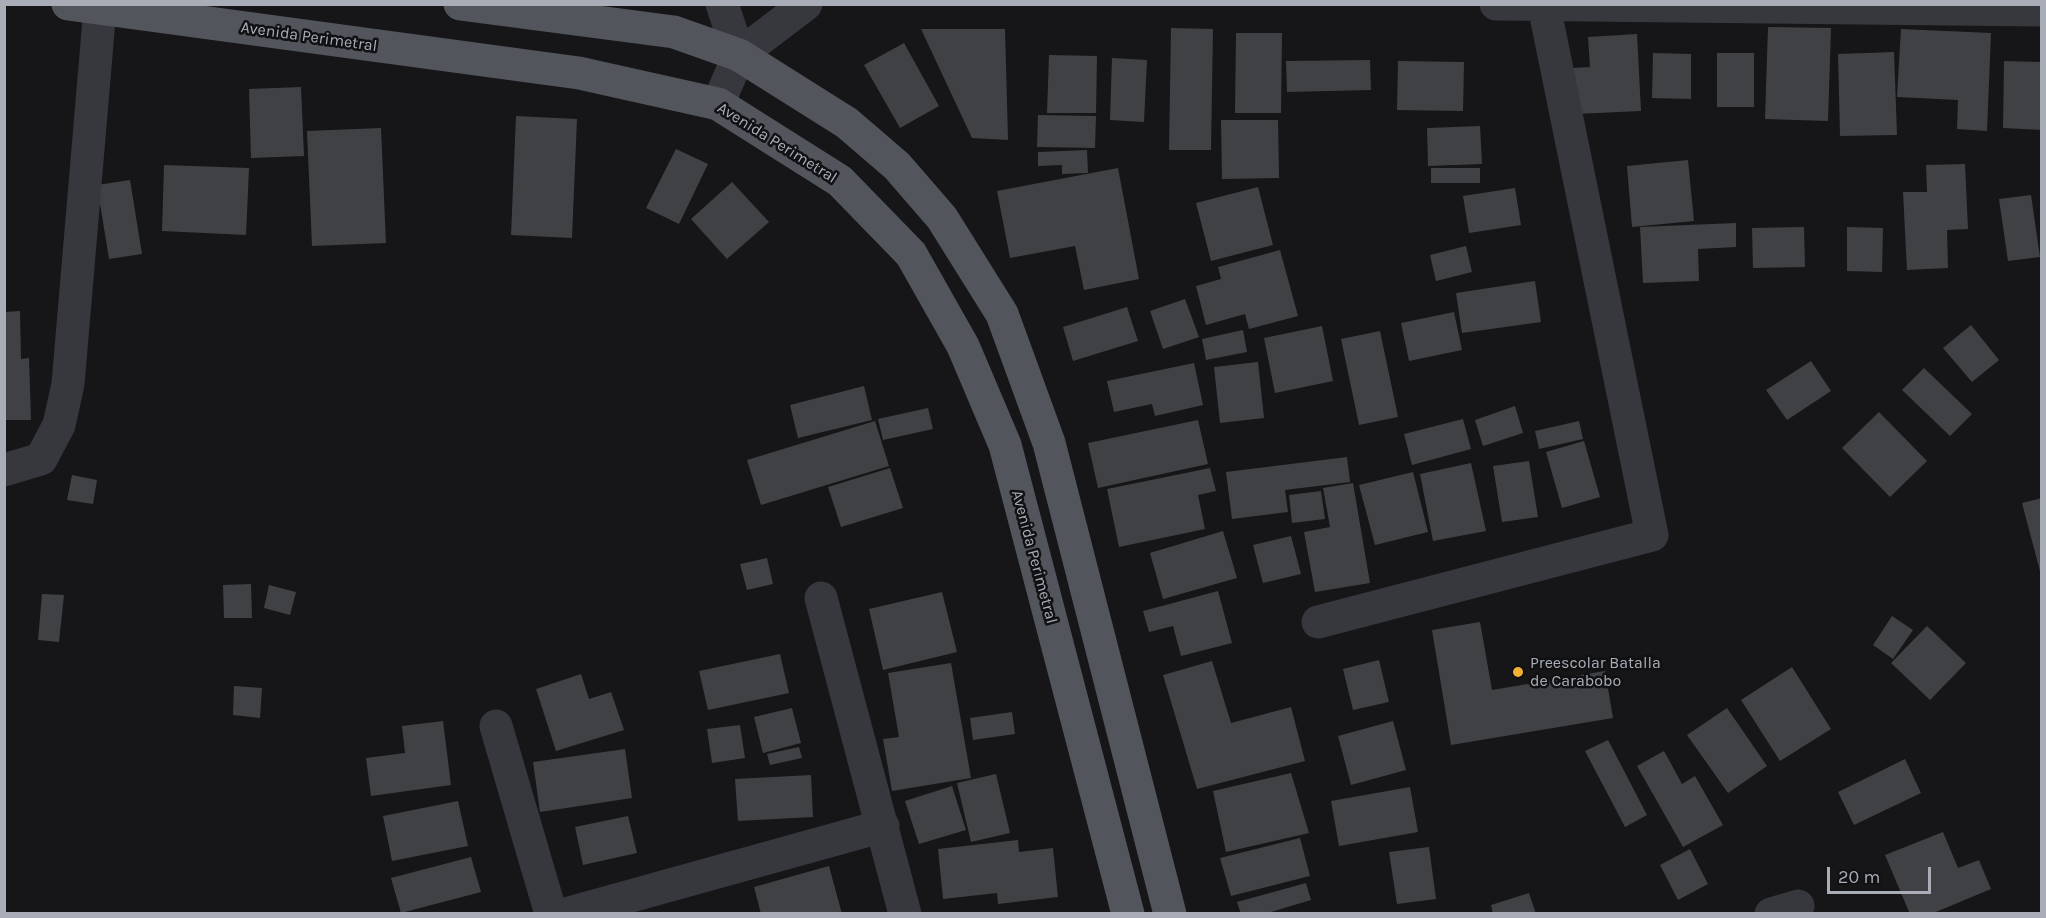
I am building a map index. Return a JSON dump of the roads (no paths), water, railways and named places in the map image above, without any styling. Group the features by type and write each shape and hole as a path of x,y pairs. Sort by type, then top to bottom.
{"main road":[{"name":"Avenida Perimetral","path":"68,4 579,74 718,104 840,181 911,254 963,346 1005,445 1128,914"},
{"path":"460,4 674,32 739,55 847,123 897,166 942,218 1002,314 1049,443 1170,914"}],"street":[{"path":"722,4 739,55"},
{"path":"718,104 739,55 806,4"},
{"path":"1496,4 2042,10"},
{"path":"1318,622 1652,535 1544,6"},
{"path":"4,470 40,459 59,425 68,384 100,8"},
{"path":"821,598 905,914"},
{"path":"496,726 551,914"},
{"path":"566,914 883,826"}],"place":[{"name":"Preescolar Batalla de Carabobo","path":"1518,672"}]}
